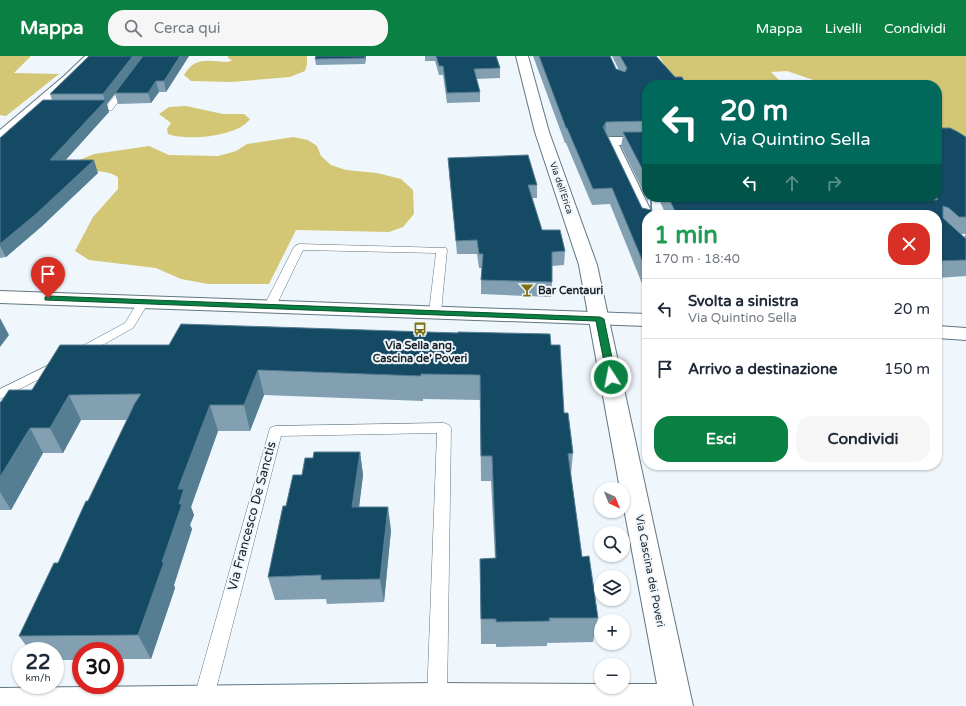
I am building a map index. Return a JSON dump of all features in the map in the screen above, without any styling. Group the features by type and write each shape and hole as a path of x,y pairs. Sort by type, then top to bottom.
{"street":[{"path":"0,137 6,123 34,108 92,56"},
{"name":"Via dell'Erica","path":"522,56 542,132 588,265 600,319"},
{"path":"642,141 610,141 642,210"},
{"path":"0,297 642,320"},
{"name":"Via Cascina dei Poveri","path":"600,319 676,703"},
{"path":"942,332 966,334"},
{"path":"0,704 436,699 676,703"}],"lane":[{"path":"86,108 109,108 149,56"},
{"path":"34,108 47,108"},
{"path":"270,306 299,247 442,250 435,312"},
{"path":"0,395 129,325 143,302"},
{"name":"Via Francesco De Sanctis","path":"204,702 275,430 444,428 436,699"}],"shaded area":[{"path":"0,56 31,56 14,73 59,74 6,116 0,115"},
{"path":"228,56 307,56 307,64 305,71 290,77 231,82 191,81 184,75 188,69 197,62 228,62 232,60 228,58"},
{"path":"659,56 966,56 966,143 942,133 942,80 813,80 787,71 771,72 779,80 673,80"},
{"path":"186,106 223,114 244,114 250,119 244,125 224,134 187,137 168,134 167,129 171,123 159,114 169,107"},
{"path":"293,137 308,140 317,146 321,156 331,165 346,170 377,173 401,179 413,190 414,214 403,227 389,232 296,230 269,284 208,284 181,279 156,268 89,260 75,251 93,217 118,189 118,177 105,172 81,171 72,163 94,154 149,146 169,155 218,156 236,151 247,144"}],"building":[{"path":"89,56 133,56 103,94 50,94"},
{"path":"143,56 180,56 164,81 156,81 148,93 115,93"},
{"path":"316,56 365,56 365,58 315,59"},
{"path":"436,56 496,56 500,68 474,69 480,92 447,93 443,66 439,66"},
{"path":"539,56 610,56 616,69 625,72 627,68 620,56 656,56 675,77 682,77 684,80 642,80 642,121 606,122 603,127 642,208 651,210 642,210 642,260 612,188 593,189 566,128"},
{"path":"43,100 106,100 50,160 94,160 36,214 0,244 0,138"},
{"path":"942,128 950,128 966,137 966,217 959,217 949,208 943,206 943,218 966,239 966,260 942,261 942,210 674,210 670,202 942,202"},
{"path":"623,132 642,132 642,168"},
{"path":"528,155 537,185 528,185 542,230 560,230 565,251 552,252 552,282 481,280 483,254 479,254 477,240 456,241 448,158"},
{"path":"181,324 458,333 550,334 551,345 560,345 564,413 568,413 573,453 568,454 582,557 589,556 594,590 594,606 596,606 597,614 594,614 594,618 549,618 550,621 496,622 496,619 481,619 480,559 496,558 492,456 481,456 480,375 421,374 421,376 258,370 244,405 210,405 178,489 184,489 179,504 182,504 162,562 164,562 138,635 19,636 54,563 58,563 86,501 88,501 135,403 141,394 69,395 50,428 30,428 0,477 0,402 9,390 32,390 60,345 169,345"},
{"path":"314,452 360,452 352,507 388,507 380,579 321,580 321,575 268,577 283,506 286,506 293,475 302,475 305,458 313,458"}],"place":[{"name":"Bar Centauri","path":"527,290"},
{"name":"Via Sella ang. Cascina de' Poveri","path":"420,329"}],"route":[{"path":"48,298 600,319 611,377"}]}
